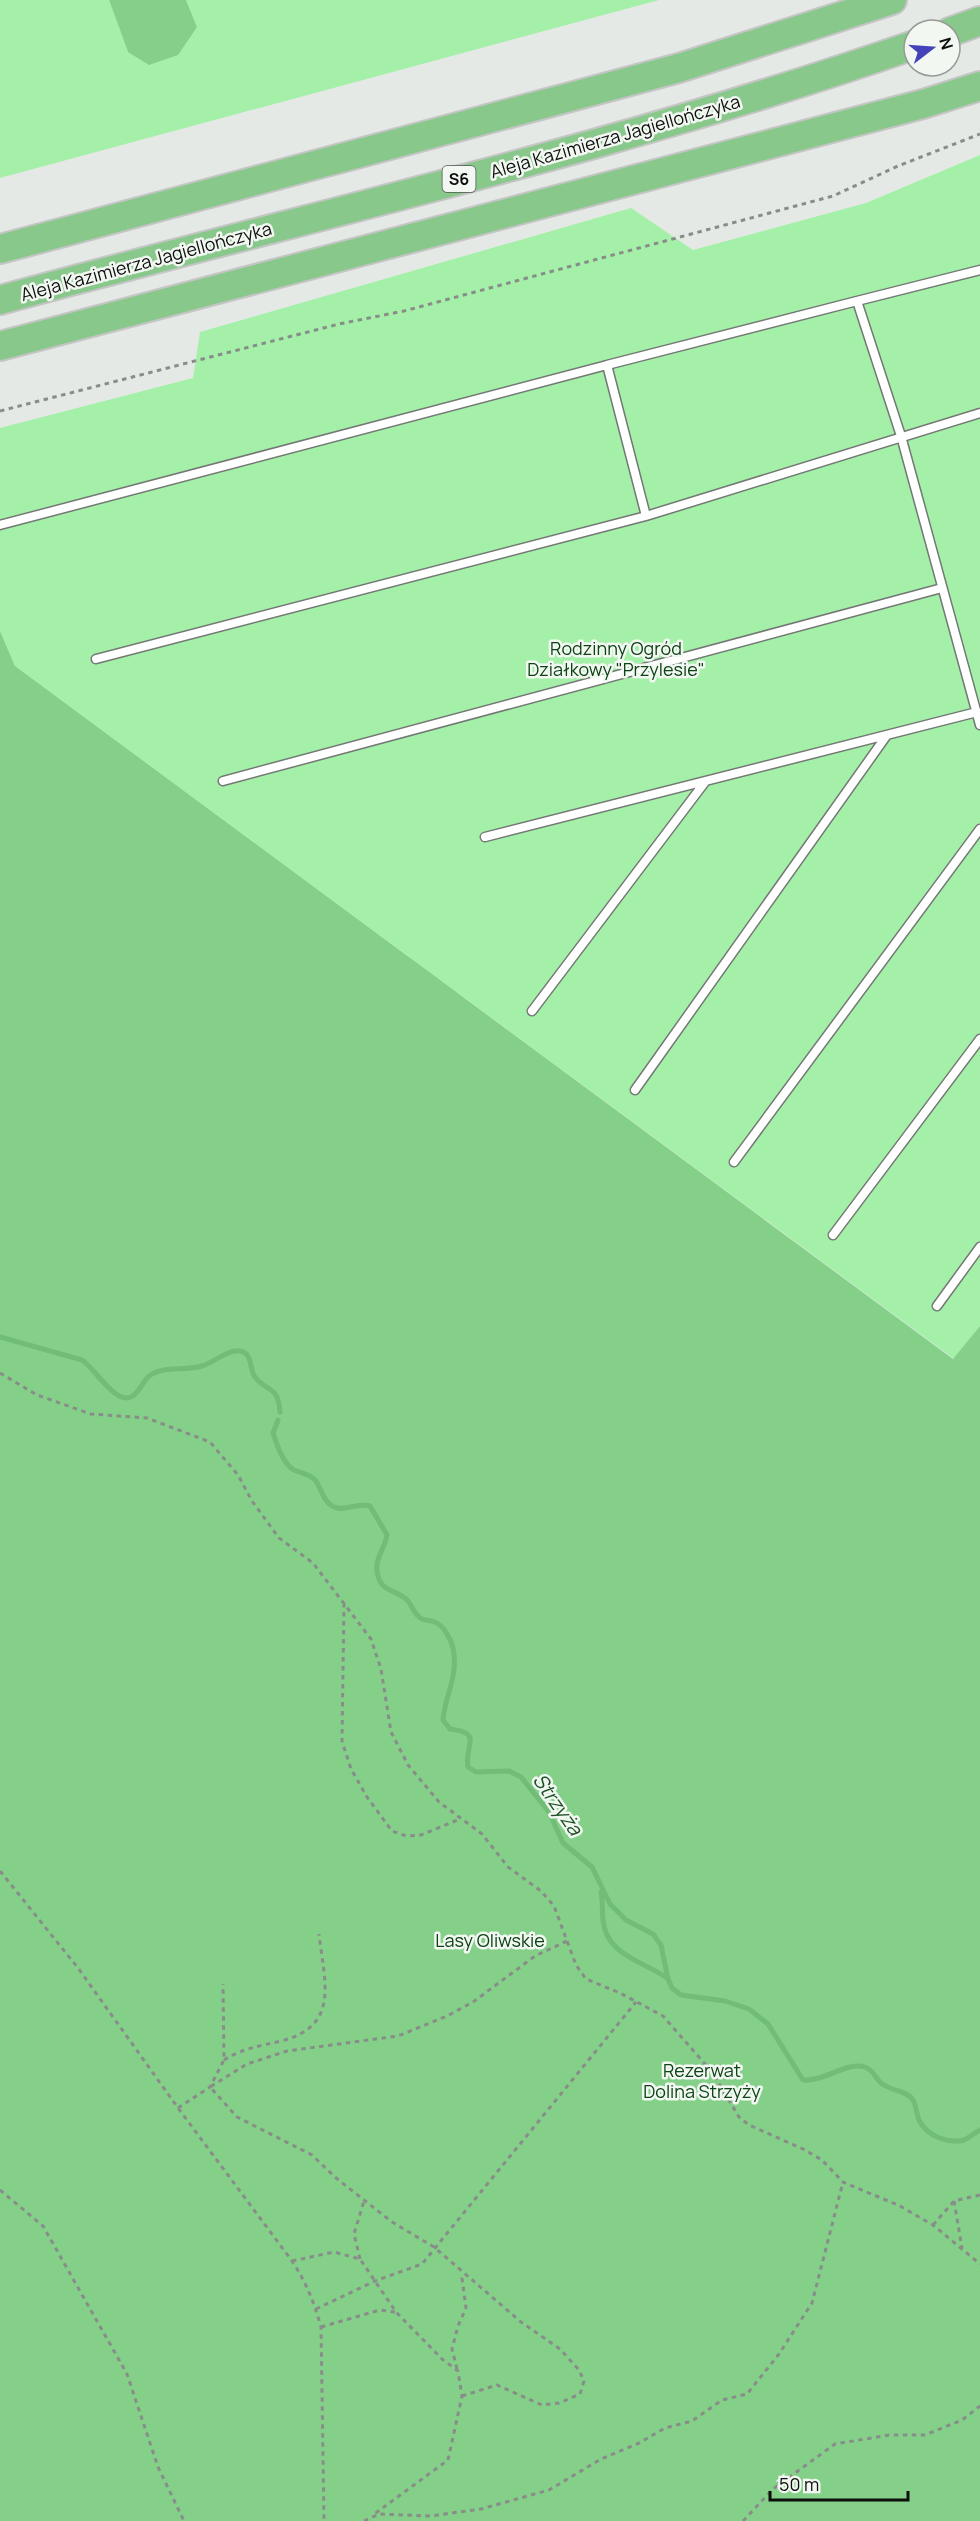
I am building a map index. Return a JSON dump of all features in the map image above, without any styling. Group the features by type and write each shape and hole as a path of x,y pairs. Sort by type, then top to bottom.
{"highway":[{"path":"0,247 679,68 892,0"},
{"path":"962,28 980,21"},
{"name":"Aleja Kazimierza Jagiellończyka","path":"0,300 526,162 751,97 902,49"},
{"path":"0,346 912,107 980,86"}],"lane":[{"path":"0,525 607,365 980,272"},
{"path":"857,301 901,436 980,725"},
{"path":"607,365 646,516"},
{"path":"96,659 646,516 980,413"},
{"path":"223,781 942,588"},
{"path":"485,837 976,712"},
{"path":"635,1090 887,735"},
{"path":"532,1011 705,781"},
{"path":"734,1162 980,829"},
{"path":"833,1235 980,1039"},
{"path":"937,1306 980,1247"}],"path":[{"path":"0,411 339,324 404,311 833,196 898,166 980,134"},
{"path":"0,1373 37,1395 91,1414 147,1418 210,1442 238,1475 252,1501 279,1538 313,1563 371,1639 381,1669 392,1732 408,1765 439,1802 482,1834 508,1867 541,1891 554,1906 576,1965 586,1979 663,2016 712,2072 739,2117 749,2125 822,2160 843,2182 900,2206 933,2225 980,2264"},
{"path":"344,1601 342,1741 351,1769 367,1797 392,1831 406,1836 422,1835 461,1819"},
{"path":"0,1871 78,1968 305,2282 321,2327 324,2521"},
{"path":"224,2060 242,2049 298,2037 320,2018 326,2000 320,1934"},
{"path":"178,2108 247,2064 287,2051 398,2036 447,2016 473,2002 535,1956 567,1941"},
{"path":"210,2088 224,2060 223,1984"},
{"path":"316,2309 375,2281 422,2264 636,2002"},
{"path":"210,2088 237,2117 312,2155 364,2201 392,2222 434,2247 521,2322 560,2349 579,2370 584,2381 580,2394 542,2405 497,2385 462,2396"},
{"path":"365,2521 379,2514 430,2516 481,2509 549,2490 600,2459 665,2428 692,2421 722,2400 747,2394 779,2354 812,2302 843,2182"},
{"path":"0,2190 44,2226 127,2374 158,2467 184,2521"},
{"path":"933,2225 954,2201 980,2194"},
{"path":"364,2201 354,2234 360,2259 396,2312 442,2359 458,2371"},
{"path":"954,2201 962,2250"},
{"path":"292,2261 334,2252 360,2259"},
{"path":"365,2521 448,2460 462,2396 452,2349 466,2308 462,2278 464,2274"},
{"path":"321,2327 380,2310 396,2312"},
{"path":"743,2521 773,2489 835,2444 889,2435 925,2435 962,2420 980,2406"}],"green space":[{"path":"0,0 109,0 128,52 197,27 186,0 659,0 0,178"},
{"path":"109,0 186,0 197,27 178,55 149,65 128,52"},
{"name":"Rodzinny Ogród Działkowy \"Przylesie\"","path":"980,155 980,1326 954,1359 458,993 980,2521 0,1046 412,959 15,666 0,631 0,428 193,378 200,332 631,208 693,250 866,203"},
{"name":"Lasy Oliwskie","path":"0,631 15,666 953,1359 980,1326 980,2521 0,2521"}],"waterway":[{"name":"Strzyża","path":"0,1337 82,1360 109,1388 126,1398 134,1395 152,1374 170,1369 202,1366 231,1352 244,1352 249,1358 255,1377 277,1397 280,1412"},
{"name":"Strzyża","path":"278,1420 273,1433 281,1454 290,1467 313,1478 330,1505 338,1508 370,1506 387,1535 377,1566 381,1584 408,1601 420,1618 438,1624 449,1637 453,1648 454,1667 443,1720 450,1729 467,1733 470,1737 468,1767 476,1772 509,1771 521,1777 549,1812 563,1843 592,1867 610,1904 626,1920 653,1934 661,1945 672,1988 681,1995 725,2001 749,2009 768,2024 803,2080 819,2078 851,2067 865,2067 885,2086 910,2097 920,2122 933,2135 945,2140 958,2141 980,2130"},
{"path":"601,1892 603,1920 611,1941 627,1956 667,1978"}],"park label":[{"name":"Rezerwat Dolina Strzyży","path":"702,2080"}]}
